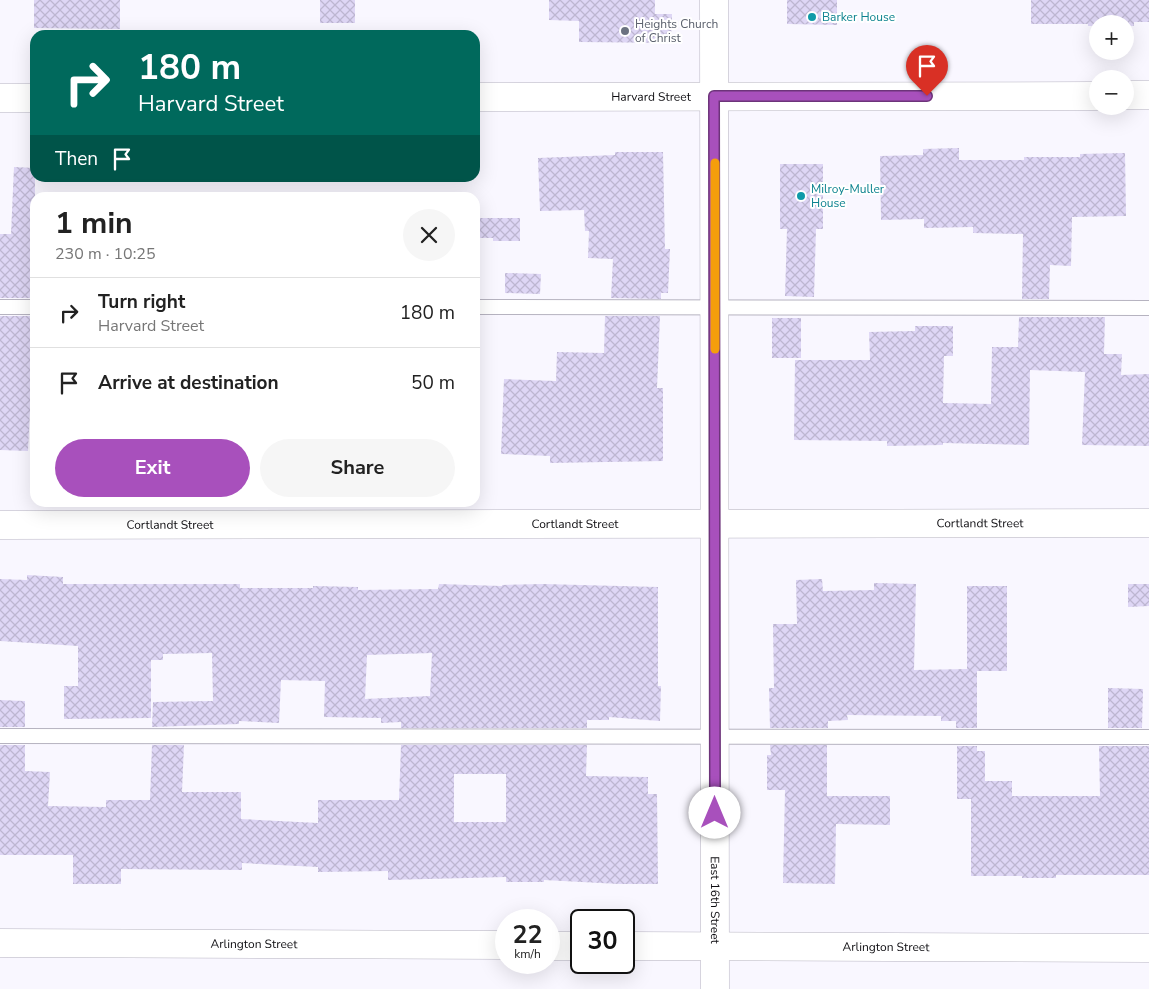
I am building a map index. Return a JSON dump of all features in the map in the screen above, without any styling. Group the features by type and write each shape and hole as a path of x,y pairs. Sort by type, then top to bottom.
{"street":[{"name":"East 16th Street","path":"714,0 715,989"},
{"path":"1134,96 1149,95"},
{"name":"Harvard Street","path":"480,97 1089,96"},
{"path":"0,98 30,98"},
{"name":"Cortlandt Street","path":"0,524 1149,522"},
{"name":"Arlington Street","path":"0,943 495,946"},
{"name":"Arlington Street","path":"635,946 1149,948"}],"lane":[{"path":"0,307 30,307"},
{"path":"480,307 1149,308"},
{"path":"0,736 1149,737"}],"building":[{"path":"34,0 120,0 120,29 34,28"},
{"path":"320,0 355,0 355,23 320,23"},
{"name":"Heights Church of Christ","path":"549,0 655,0 655,14 672,14 671,43 579,42 579,21 549,20"},
{"name":"Barker House","path":"787,0 837,0 837,25 787,24"},
{"path":"1031,0 1149,0 1149,22 1134,22 1134,15 1089,15 1089,26 1088,24 1031,24"},
{"path":"959,148 959,160 1024,160 1024,157 1080,157 1080,154 1125,153 1126,216 1072,217 1071,266 1050,265 1049,299 1022,299 1023,234 973,233 973,227 924,228 924,219 881,220 880,156 923,155 923,149"},
{"path":"615,152 663,152 665,249 670,249 668,293 661,293 661,299 611,298 613,259 588,258 589,231 585,231 584,210 540,211 538,158 615,155"},
{"path":"780,164 823,164 823,229 816,229 814,297 785,296 787,229 780,229"},
{"path":"14,167 30,168 30,182 35,182 35,192 30,192 30,298 0,298 0,234 11,234"},
{"path":"480,218 520,218 520,241 493,241 493,238 480,238"},
{"path":"505,273 541,274 540,294 505,293"},
{"path":"0,316 30,316 28,451 0,450"},
{"path":"605,316 660,316 657,388 663,388 663,461 550,463 550,456 501,454 504,379 556,381 557,352 604,353"},
{"path":"1019,317 1105,317 1104,354 1122,354 1121,375 1149,374 1149,446 1082,445 1085,372 1030,370 1029,445 943,443 943,445 887,446 887,441 794,440 795,360 870,360 869,332 915,331 915,326 953,326 953,356 944,356 943,403 991,404 992,347 1018,347"},
{"path":"772,318 801,318 801,358 772,358"},
{"path":"27,575 63,577 63,584 240,584 240,588 313,588 313,586 358,587 358,590 438,589 439,584 658,587 658,686 661,686 660,721 609,717 609,720 587,720 587,728 401,728 401,722 381,723 381,718 324,717 325,681 281,680 279,723 239,721 239,724 152,727 153,702 213,701 212,653 163,654 163,660 151,660 151,718 64,719 64,686 78,686 78,646 0,641 0,579 27,580","holes":["432,653 430,696 365,699 367,655"]},
{"path":"822,579 823,591 874,590 874,583 916,584 914,670 967,669 967,586 1007,586 1007,671 977,671 977,728 956,728 956,721 941,721 941,716 847,715 848,720 828,721 828,728 770,728 769,688 774,688 773,624 797,624 796,580"},
{"path":"1128,584 1149,584 1149,606 1128,607"},
{"path":"1108,688 1143,689 1142,728 1108,728"},
{"path":"0,700 25,701 25,727 0,727"},
{"path":"0,745 25,745 25,771 50,772 48,806 106,807 106,800 150,800 152,745 184,745 182,792 241,792 241,819 318,823 318,800 399,800 401,745 587,745 586,776 648,777 648,794 657,794 658,884 544,880 544,882 506,882 506,877 388,880 388,871 318,872 318,867 242,863 242,870 121,869 121,884 73,884 73,855 0,855","holes":["454,774 506,774 506,822 454,822"]},
{"path":"770,745 827,745 827,796 890,796 890,825 836,824 835,884 783,883 785,790 767,790 767,755 771,755"},
{"path":"957,746 977,746 977,751 985,751 985,781 1012,781 1012,796 1100,796 1099,746 1149,746 1149,875 1056,875 1056,878 971,876 971,799 957,799"}],"slow traffic":[{"path":"715,163 715,349"}],"place":[{"name":"Barker House","path":"812,17"},
{"name":"Heights Church of Christ","path":"625,31"},
{"name":"Milroy-Muller House","path":"801,196"}],"route":[{"path":"715,813 714,96 927,96"}]}
